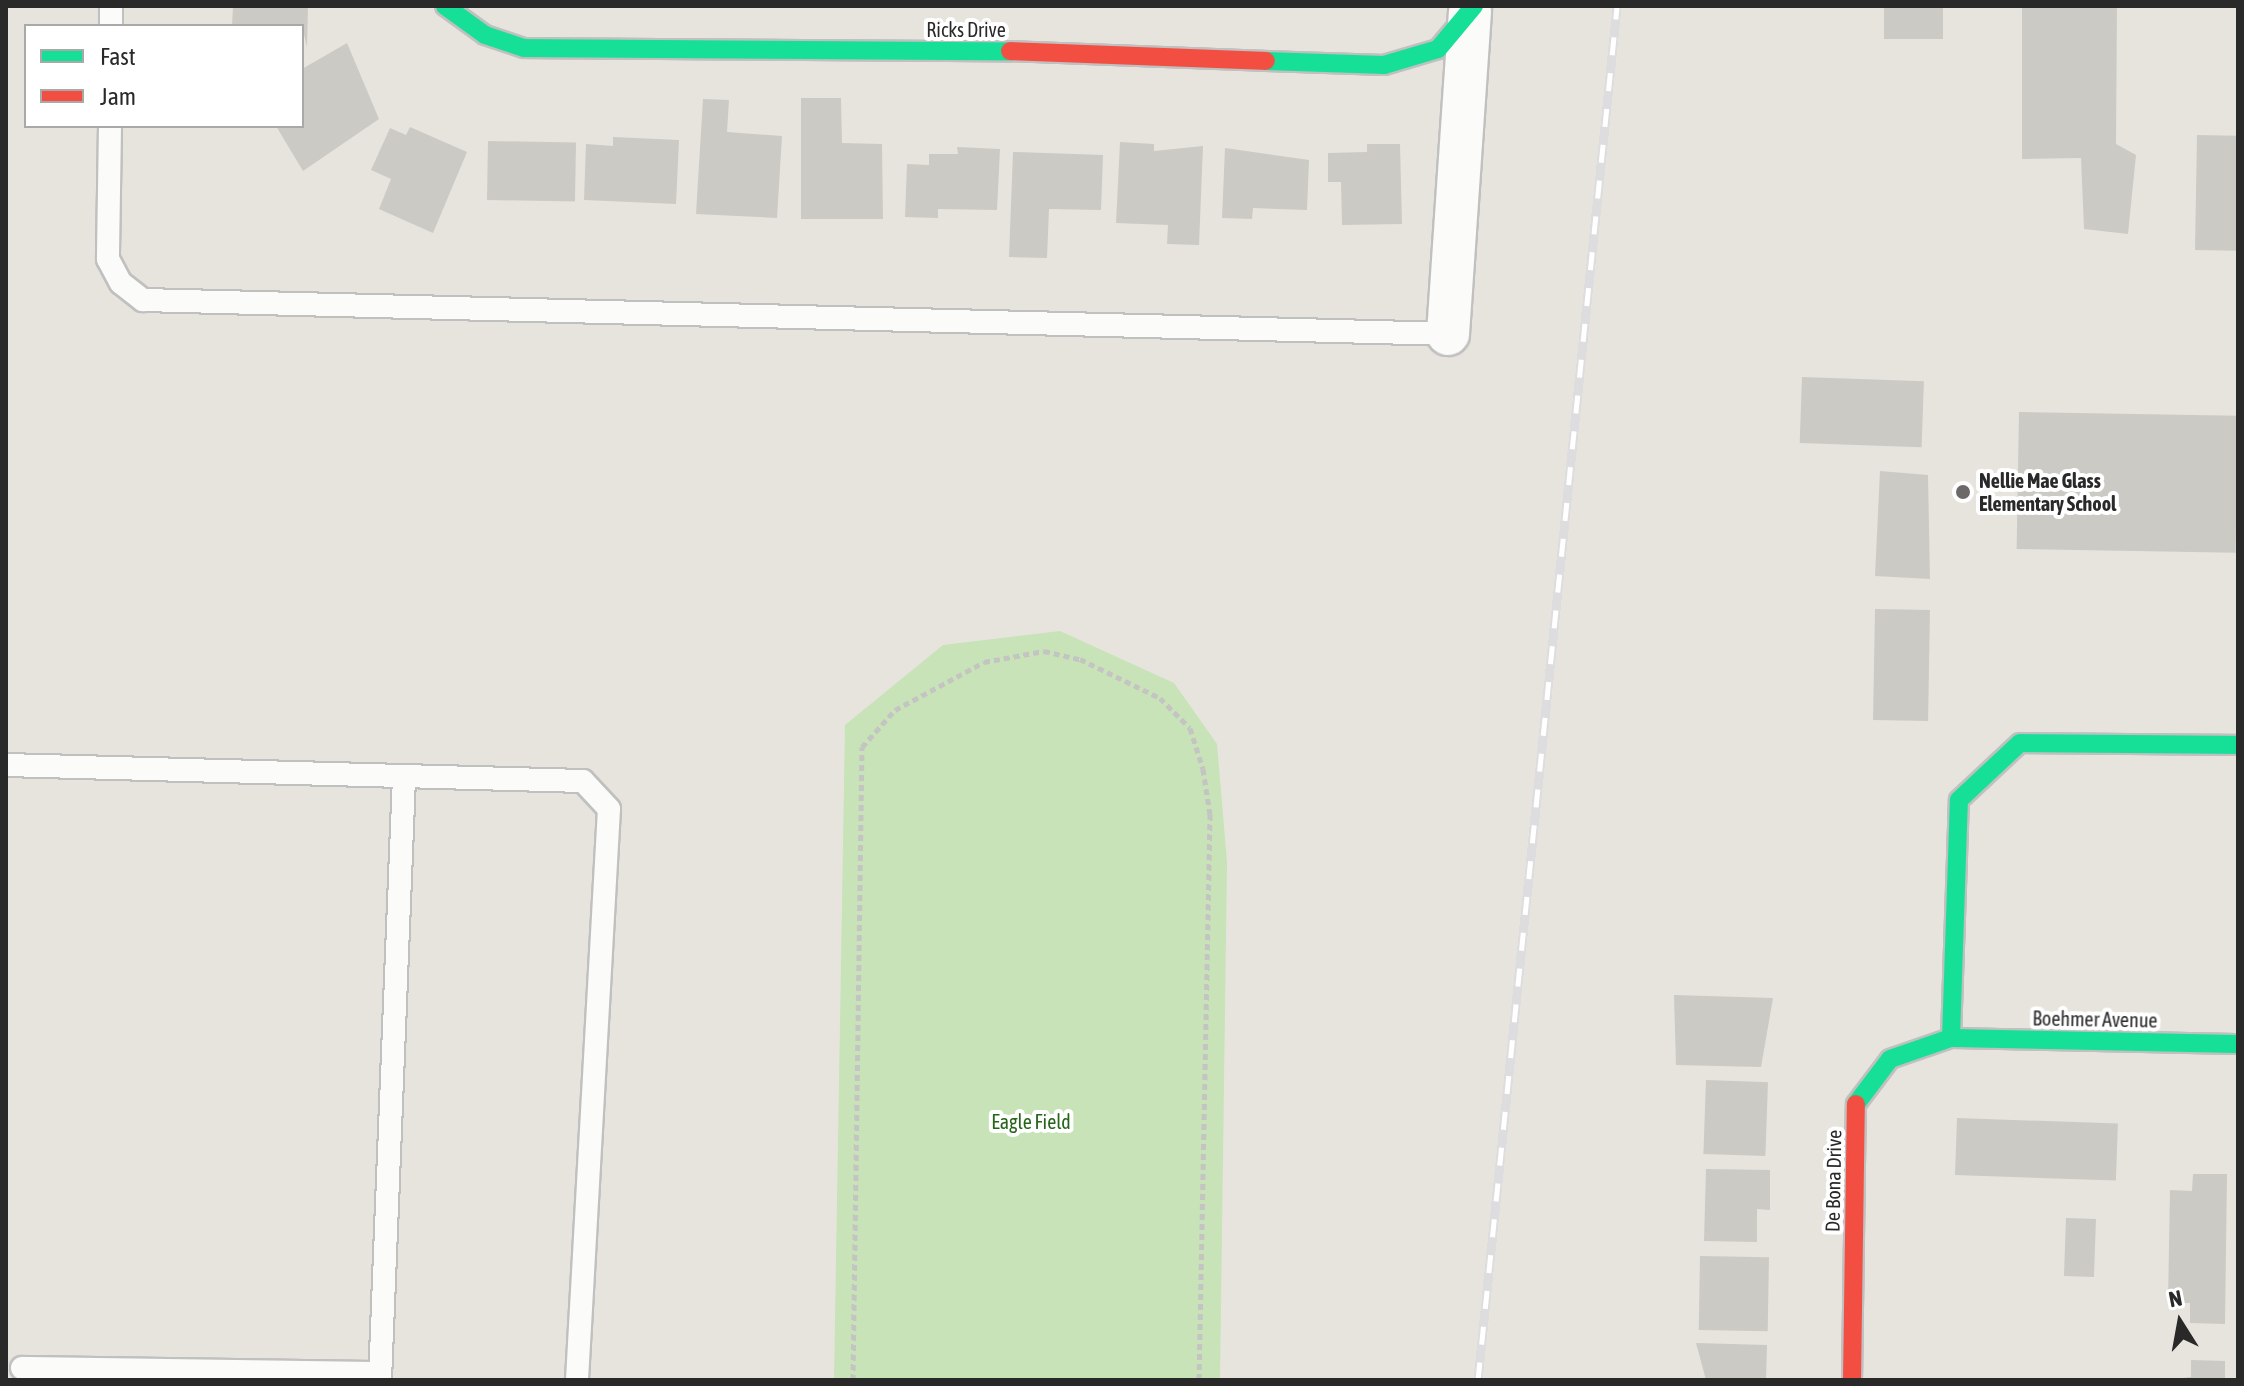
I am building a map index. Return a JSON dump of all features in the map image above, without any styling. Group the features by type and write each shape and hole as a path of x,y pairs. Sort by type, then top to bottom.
{"street":[{"name":"Ricks Drive","path":"445,6 485,35 540,49 987,50 1384,65 1438,49 1472,9"},
{"path":"1448,334 1472,9"},
{"path":"1951,1038 1959,800 2020,743 2238,745"},
{"name":"Boehmer Avenue","path":"1951,1038 2238,1044"},
{"name":"De Bona Drive","path":"1852,1380 1856,1101 1890,1059 1951,1038"}],"lane":[{"path":"110,128 108,259 121,283 143,300 1448,334"},
{"path":"6,765 583,781 609,809 577,1380"},
{"path":"22,1368 179,1374 380,1376 404,776"}],"path":[{"path":"853,1380 862,747 895,710 984,662 1044,651 1080,659 1160,698 1190,728 1203,769 1210,814 1199,1380"}],"green space":[{"name":"Eagle Field","path":"1060,631 1174,683 1217,744 1227,862 1220,1380 834,1380 845,725 943,645"}],"building":[{"path":"233,6 308,6 307,47 304,24 232,24"},
{"path":"1884,6 1943,6 1943,39 1884,39"},
{"path":"2022,6 2117,6 2116,144 2136,155 2128,234 2084,229 2081,158 2022,159"},
{"path":"347,43 379,119 303,171 277,128 304,128 304,68"},
{"path":"801,98 841,98 842,143 882,144 883,219 801,219"},
{"path":"703,99 729,100 727,132 782,136 777,218 696,214"},
{"path":"410,127 467,152 433,233 379,209 391,179 371,170 390,128 406,135"},
{"path":"2197,135 2238,136 2236,251 2195,250"},
{"path":"613,137 679,140 676,204 584,200 586,144 613,146"},
{"path":"488,141 576,143 575,202 487,200"},
{"path":"1120,142 1154,144 1154,151 1203,146 1199,245 1167,244 1168,225 1116,223"},
{"path":"1367,144 1400,144 1402,224 1342,225 1341,182 1328,182 1328,153 1367,152"},
{"path":"957,147 1000,149 997,210 938,209 938,218 905,217 907,164 929,165 929,154 958,154"},
{"path":"1225,148 1309,160 1307,210 1253,208 1252,219 1222,218"},
{"path":"1013,152 1103,155 1101,210 1049,209 1047,258 1009,257"},
{"path":"1802,377 1924,381 1922,447 1800,443"},
{"path":"2019,412 2238,416 2236,553 2017,549"},
{"path":"1880,471 1928,475 1930,579 1875,576"},
{"path":"1875,609 1930,610 1928,721 1873,720"},
{"path":"1674,995 1773,998 1761,1067 1676,1065"},
{"path":"1706,1080 1768,1082 1765,1156 1703,1154"},
{"path":"1957,1118 2118,1124 2116,1181 1955,1175"},
{"path":"1706,1169 1770,1170 1770,1210 1757,1209 1757,1242 1704,1241"},
{"path":"2193,1174 2227,1174 2225,1324 2190,1323 2190,1303 2168,1303 2170,1190 2192,1191"},
{"path":"2066,1218 2096,1219 2094,1277 2064,1276"},
{"path":"1700,1256 1769,1257 1768,1331 1699,1330"},
{"path":"1696,1343 1767,1345 1766,1380 1706,1380"},
{"path":"2191,1360 2225,1361 2225,1380 2167,1380 2191,1377"}],"railway":[{"path":"1478,1380 1617,6"}],"traffic: fast":[{"path":"445,6 485,35 524,48 1010,51"},
{"path":"1266,61 1384,65 1438,49 1474,6"},
{"path":"1951,1038 1959,800 2020,743 2238,745"},
{"path":"1856,1104 1890,1059 1951,1038 2238,1044"}],"traffic: jam":[{"path":"1010,51 1266,61"},
{"path":"1852,1380 1856,1104"}],"place":[{"name":"Nellie Mae Glass Elementary School","path":"1963,492"}]}
